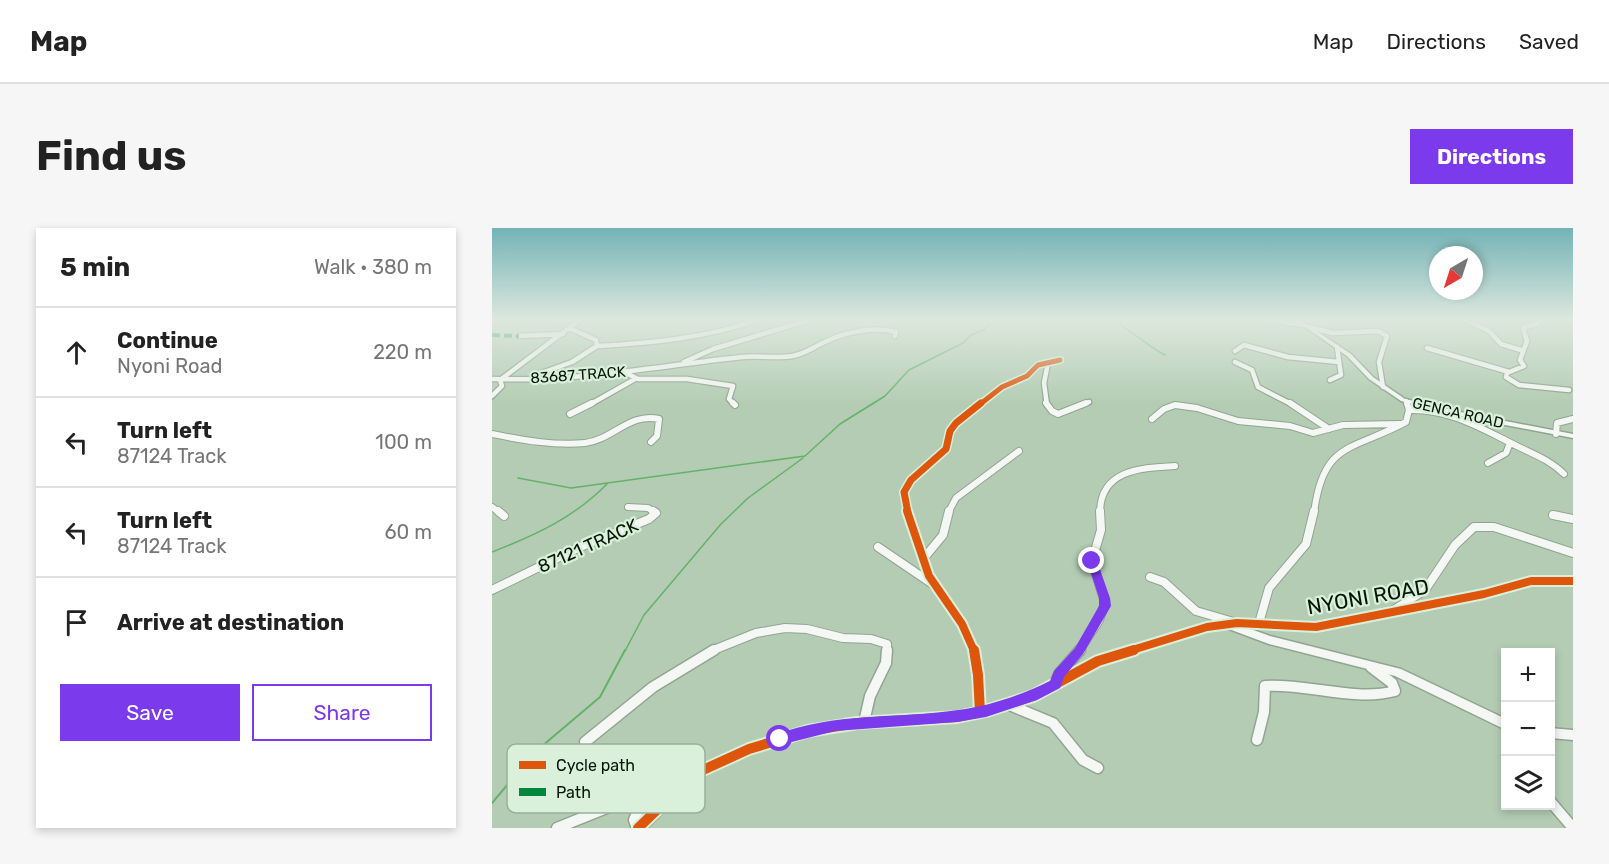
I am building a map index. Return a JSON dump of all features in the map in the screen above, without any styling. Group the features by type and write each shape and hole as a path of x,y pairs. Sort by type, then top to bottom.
{"street":[{"path":"492,396 502,386 500,380 544,348"},
{"path":"525,379 563,366 594,348"},
{"path":"669,367 717,348"},
{"name":"83687 TRACK","path":"492,379 626,373 750,356 798,355 812,348"},
{"path":"1235,351 1240,348"},
{"path":"1255,348 1288,357 1339,362"},
{"path":"1330,380 1341,376 1337,348"},
{"name":"GENCA ROAD","path":"1338,348 1383,387 1406,401 1573,436"},
{"path":"1383,348 1379,362 1383,387"},
{"path":"1427,348 1509,372 1524,366 1520,360 1521,350 1514,348"},
{"path":"980,712 979,681 970,640 960,619 934,585 904,499 904,492 908,484 946,449 950,431 956,423 1002,387 1024,379 1038,365 1060,360"},
{"path":"1234,362 1253,370 1257,377 1258,387 1301,409 1329,429"},
{"path":"1048,363 1043,374 1043,395 1054,411 1061,413 1089,402"},
{"path":"1509,372 1506,375 1507,378 1519,385 1569,390"},
{"path":"626,373 635,379 697,380 733,386 729,399 735,405"},
{"path":"570,414 617,391 635,379"},
{"path":"1259,623 1268,590 1300,552 1309,536 1315,513 1315,496 1329,462 1372,435 1402,424 1409,419 1406,401"},
{"path":"1152,419 1164,409 1180,405 1238,421 1290,426 1310,433 1369,423 1402,424"},
{"path":"1409,410 1453,414 1553,464 1564,474"},
{"path":"492,434 528,441 587,443 646,416 659,419 657,436 651,442"},
{"path":"1556,434 1557,423 1573,419"},
{"path":"1488,463 1506,453 1510,443"},
{"path":"924,558 943,535 948,513 956,498 1019,451"},
{"path":"1055,684 1058,674 1079,651 1105,606 1105,598 1096,579 1091,558 1101,530 1100,505 1106,485 1114,476 1122,473 1174,466"},
{"path":"492,507 504,516"},
{"name":"87121 TRACK","path":"492,590 580,547 649,519 656,513 648,508 628,507"},
{"path":"1553,515 1573,519"},
{"path":"1392,611 1425,590 1455,545 1474,527 1494,527 1573,554"},
{"path":"879,547 934,585"},
{"path":"1150,577 1168,584 1195,611 1231,619 1237,623"},
{"name":"NYONI ROAD","path":"705,770 719,762 808,731 864,722 924,720 980,712 1007,704 1055,684 1098,661 1225,624 1259,623 1316,627 1484,594 1531,581 1573,581"},
{"path":"1225,624 1269,640 1364,662 1406,675 1501,722"},
{"path":"585,742 692,659 740,640 786,628 841,638 879,639 887,644 886,663 870,696 864,722"},
{"path":"1257,740 1265,706 1263,691 1265,686 1308,687 1368,694 1389,694 1395,691 1394,686 1386,678 1364,662"},
{"path":"1007,704 1053,723 1083,760 1098,768"},
{"path":"1555,733 1573,735"},
{"path":"1555,806 1573,828"},
{"path":"557,828 594,813"},
{"path":"637,813 634,820 637,828"},
{"name":"NYONI ROAD","path":"637,828 653,813"}],"waterway":[{"path":"518,478 571,488 805,456 840,424 885,396 909,370 953,348"},
{"path":"1154,348 1165,355"},
{"path":"625,651 644,615 721,524 748,498 803,458"},
{"path":"492,552 554,524 582,506 608,483"},
{"path":"544,744 600,697 625,650"},
{"path":"492,803 507,785"}],"cycle path":[{"path":"980,712 977,666 970,639 929,576 911,526 904,492 911,480 946,449 950,431 956,423 1002,387 1027,376 1038,365 1060,360"},
{"path":"705,769 749,749 808,731 857,723 957,717 986,711 1033,696 1098,661 1207,627 1237,623 1316,627 1484,594 1531,581 1573,581"},
{"path":"638,828 654,813"}],"route":[{"path":"780,739 835,725 957,717 986,711 1033,696 1055,684 1058,674 1084,644 1105,606 1105,598 1096,579 1092,561"}]}
